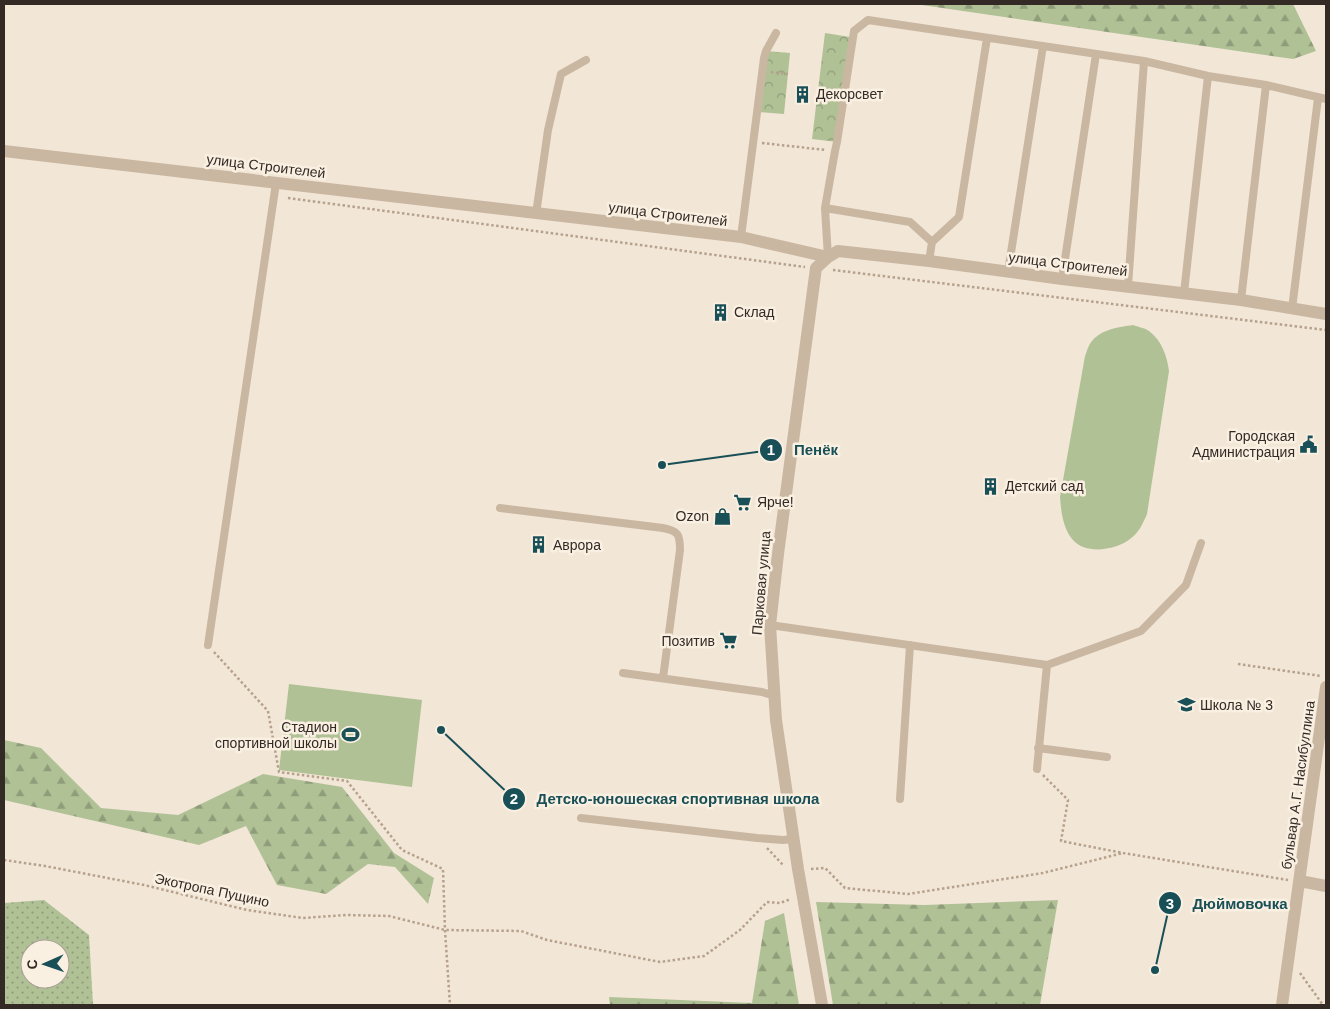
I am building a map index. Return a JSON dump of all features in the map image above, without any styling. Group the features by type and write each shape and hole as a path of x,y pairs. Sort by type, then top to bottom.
{"street":[{"name":"улица Строителей","path":"4,151 741,237 828,257 838,251 929,261 1241,300 1326,314"},
{"name":"Парковая улица","path":"822,1005 798,869 776,720 770,625 816,268 828,257"},
{"name":"бульвар А.Г. Насибуллина","path":"1282,1005 1326,687"},
{"path":"1300,882 1326,886"}],"lane":[{"path":"828,257 825,208 854,31 868,20 1144,61 1208,76 1266,85 1322,99 1292,309"},
{"path":"741,237 762,71 766,50 776,33"},
{"path":"929,261 932,242 959,217 987,38"},
{"path":"1008,272 1043,46"},
{"path":"1062,279 1096,54"},
{"path":"536,214 548,130 562,74 586,60"},
{"path":"1128,286 1144,61"},
{"path":"1184,293 1208,76"},
{"path":"1241,300 1266,85"},
{"path":"208,646 276,182"},
{"path":"825,208 910,222 932,242"},
{"path":"500,508 663,528 676,532 679,536 680,550 663,678"},
{"path":"770,625 1047,665 1140,631 1186,585 1201,542"},
{"path":"900,799 910,645"},
{"path":"1037,769 1047,665"},
{"path":"623,672 762,692 775,696"},
{"path":"1038,748 1107,757"},
{"path":"580,818 757,838 794,839"}],"path":[{"path":"762,71 788,74"},
{"path":"753,142 835,151"},
{"path":"208,646 268,711 279,772 347,781 402,850 443,869 450,1005"},
{"path":"1238,664 1313,675"},
{"path":"1037,769 1068,800 1061,841 1300,882"},
{"path":"757,838 787,869 798,869"},
{"path":"825,868 845,888 908,894 1043,873 1123,852"},
{"name":"Экотропа Пущино","path":"4,860 144,885 247,910 303,918 346,915 389,916 445,930 522,932 547,940 660,962 704,956 740,930 766,902 780,903 793,898"},
{"path":"1288,958 1323,1005"}],"green space":[{"path":"915,4 1293,4 1316,51 1293,59"},
{"path":"825,33 850,37 837,142 812,139"},
{"path":"766,51 790,53 784,114 759,112"},
{"path":"1133,325 1147,330 1154,335 1161,344 1169,371 1147,514 1136,534 1124,543 1109,548 1085,548 1073,540 1067,531 1060,497 1085,356 1089,346 1096,337 1111,329"},
{"name":"Стадион спортивной школы","path":"289,684 422,700 412,787 279,770"},
{"path":"4,740 41,748 101,808 178,815 263,774 342,787 394,853 434,878 428,904 395,867 368,864 326,894 277,885 246,826 199,845 4,800"},
{"path":"44,900 89,935 93,1005 4,1005 4,903"},
{"path":"1058,900 1040,1005 833,1005 816,902 925,905"},
{"path":"784,913 799,1005 610,1005 609,997 752,1003 765,921"}],"place":[{"name":"Декорсвет","path":"802,94"},
{"name":"Склад","path":"720,312"},
{"name":"Городская Администрация","path":"1309,444"},
{"name":"Пенёк","path":"662,465"},
{"name":"Детский сад","path":"991,486"},
{"name":"Ярче!","path":"743,502"},
{"name":"Ozon","path":"723,516"},
{"name":"Аврора","path":"539,545"},
{"name":"Позитив","path":"729,641"},
{"name":"Школа № 3","path":"1186,705"},
{"name":"Детско-юношеская спортивная школа","path":"441,730"},
{"name":"Стадион спортивной школы","path":"351,735"},
{"name":"Дюймовочка","path":"1155,970"}]}
